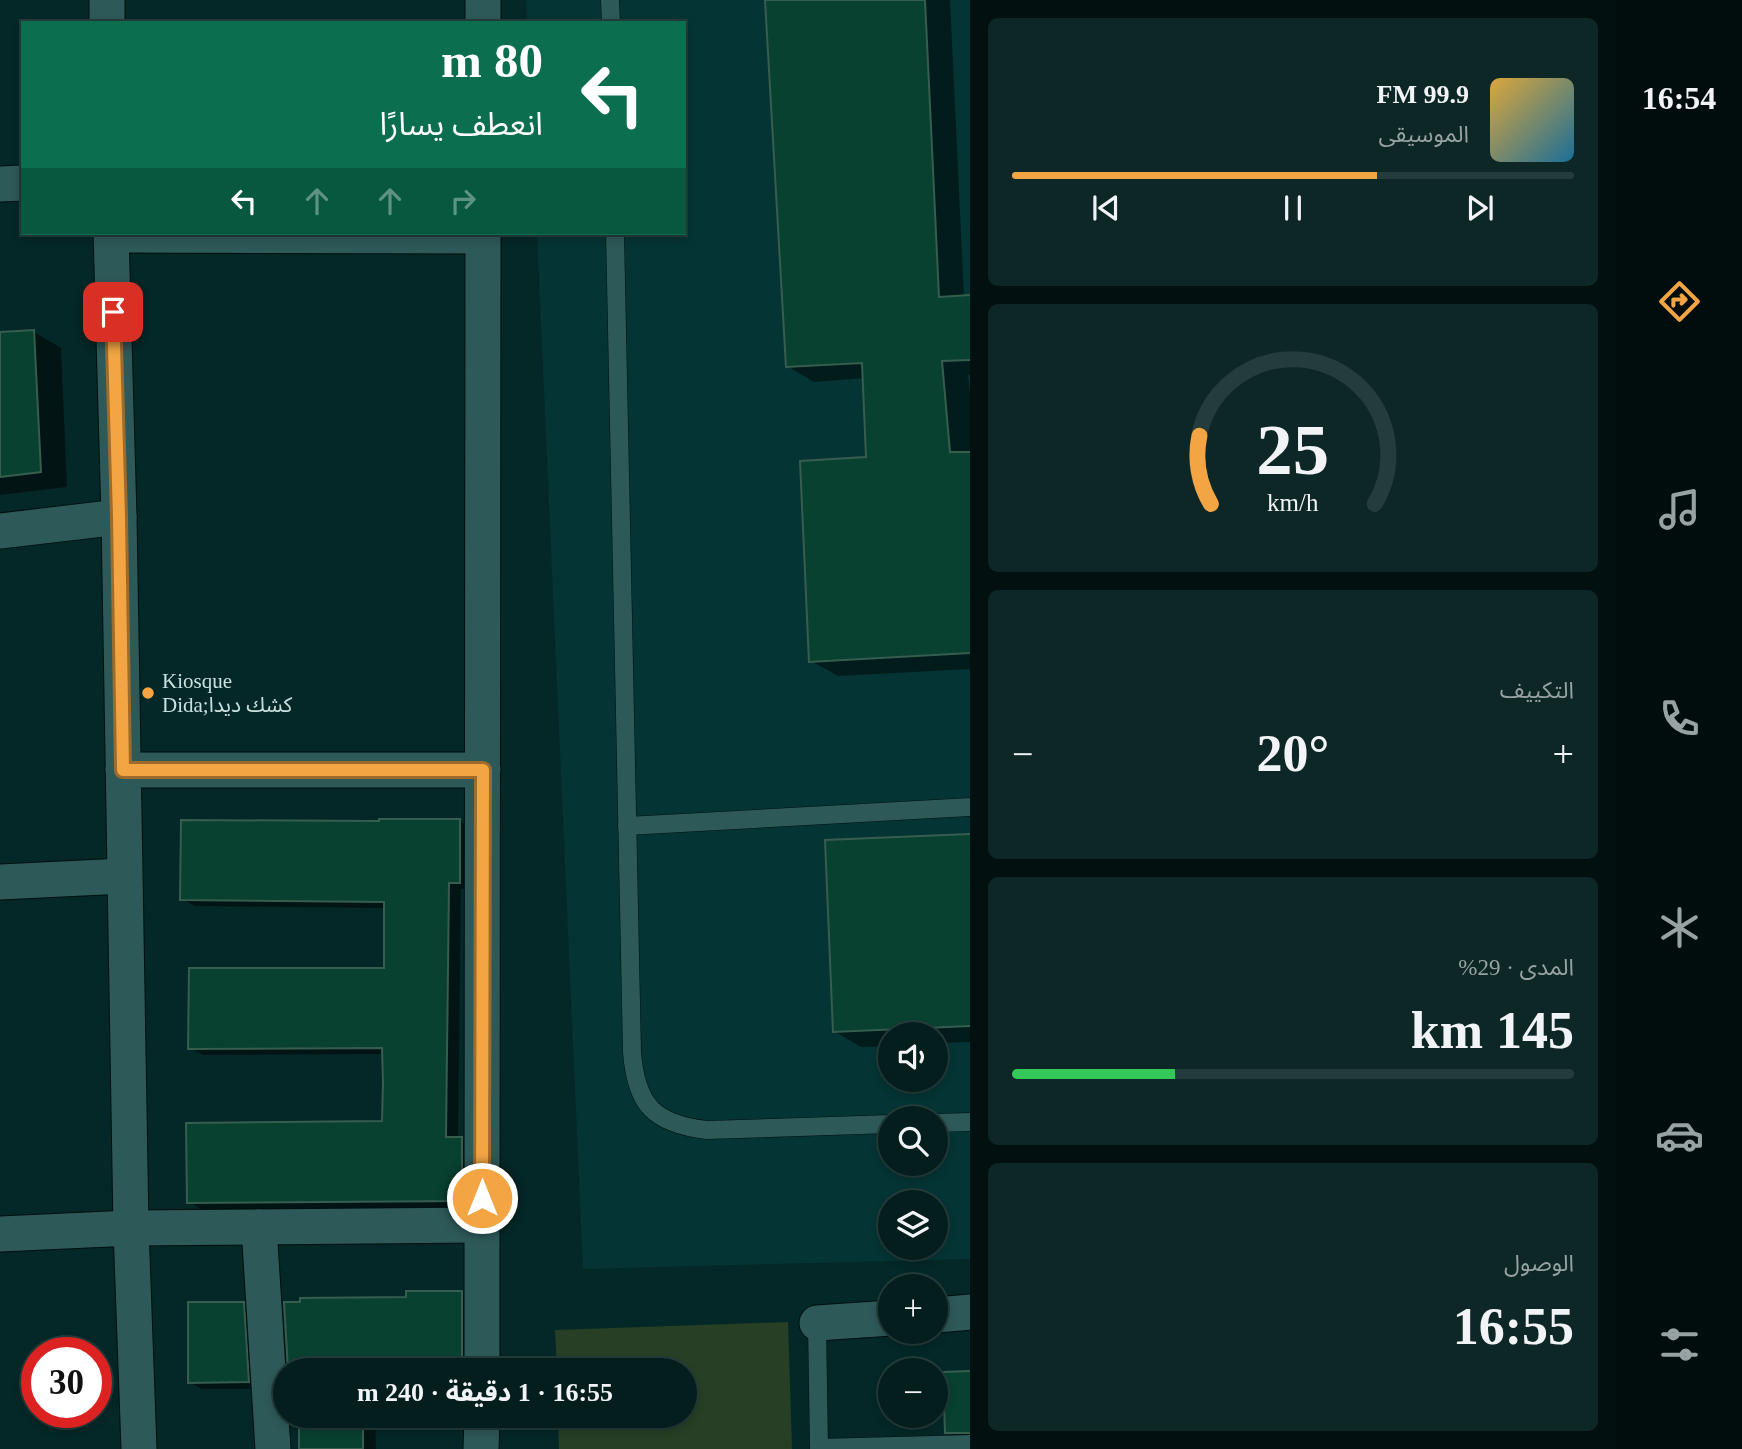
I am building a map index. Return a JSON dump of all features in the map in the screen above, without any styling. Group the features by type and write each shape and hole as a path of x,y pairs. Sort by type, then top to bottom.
{"street":[{"path":"107,0 107,21"},
{"path":"483,21 484,0"},
{"path":"0,184 21,183"},
{"path":"111,235 119,517 131,1228 139,1449"},
{"path":"482,1358 483,235"},
{"path":"0,531 119,517"},
{"path":"123,770 483,770"},
{"path":"0,882 124,876"},
{"path":"0,1234 131,1228 482,1225"},
{"path":"259,1227 273,1449"},
{"path":"948,1314 970,1312"},
{"path":"817,1323 878,1319"},
{"path":"481,1428 481,1449"}],"lane":[{"path":"610,0 611,21"},
{"path":"615,235 633,1072 639,1091 649,1107 666,1120 685,1127 707,1130 878,1124"},
{"path":"627,826 970,807"},
{"path":"948,1123 970,1122"},
{"path":"817,1323 819,1449 970,1444"}],"shaded area":[{"path":"526,0 970,0 970,1259 948,1260 948,1190 878,1190 878,1260 931,1260 583,1269 537,235 686,235 686,21 527,21"}],"green space":[{"path":"788,1322 792,1449 559,1449 558,1428 697,1428 697,1358 556,1358 555,1330"}],"building":[{"path":"765,0 925,0 939,297 970,295 970,360 942,361 950,452 970,452 970,653 809,662 800,461 866,457 862,363 786,367"},
{"path":"34,330 41,472 0,477 0,332"},
{"path":"460,819 460,883 449,883 446,1137 462,1137 462,1201 187,1203 186,1123 382,1121 383,1082 382,1048 188,1049 189,968 384,968 384,902 180,900 181,820"},
{"path":"970,834 970,1026 948,1027 948,1022 878,1022 878,1030 833,1032 825,840"},
{"path":"406,1291 462,1291 462,1358 287,1358 284,1302 300,1302 300,1298 406,1297"},
{"path":"188,1302 244,1302 249,1382 188,1383"},
{"path":"970,1371 970,1433 945,1433 945,1428 948,1428 948,1372"},
{"path":"299,1428 363,1428 363,1449 299,1449"}],"place":[{"name":"Kiosque Dida;كشك ديدا","path":"148,693"}],"route":[{"path":"113,312 123,770 483,770 482,1198"}]}
